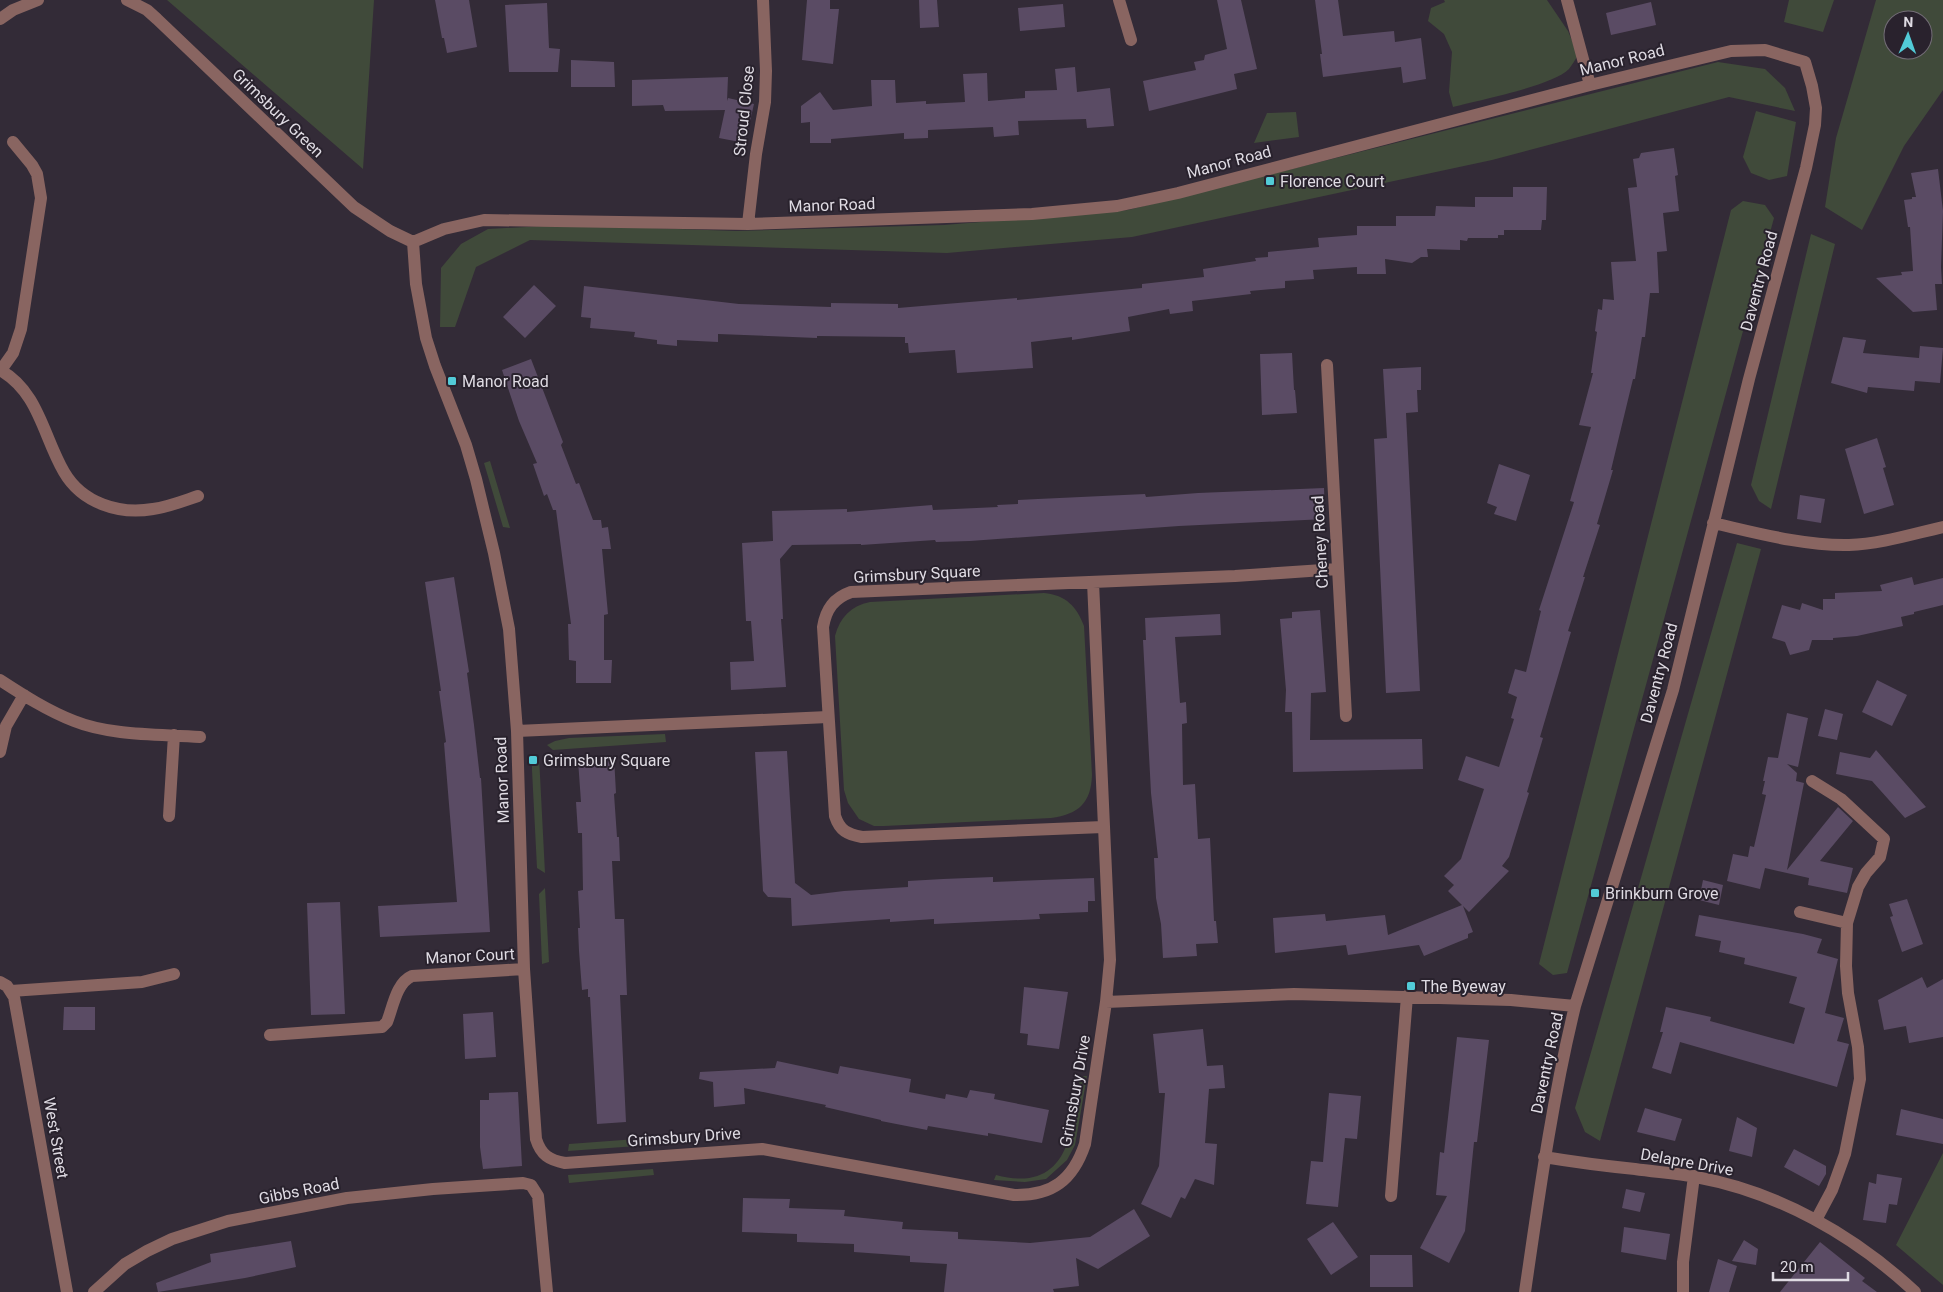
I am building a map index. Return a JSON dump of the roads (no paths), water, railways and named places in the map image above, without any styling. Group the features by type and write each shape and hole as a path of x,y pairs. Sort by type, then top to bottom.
{"street":[{"path":"0,19 13,10 38,0"},
{"name":"Grimsbury Green","path":"126,0 147,10 158,19 349,202 385,228 412,242"},
{"name":"Stroud Close","path":"748,224 756,154 765,102 766,71 763,0"},
{"path":"1119,0 1131,40"},
{"path":"1567,0 1590,85"},
{"name":"Manor Road","path":"544,1156 539,1149 536,1139 524,969 517,731 509,629 494,552 466,445 426,338 416,284 412,242 444,229 484,220 748,224 1032,214 1117,206 1178,193 1590,85 1741,50 1765,50 1805,62"},
{"name":"Daventry Road","path":"1525,1292 1544,1157 1575,1006 1672,690 1749,379 1812,142 1815,125 1815,102 1805,62"},
{"path":"13,142 37,174 41,198 21,329 13,353 1,370 12,378 28,395 40,415 64,472 73,485 89,499 108,508 130,510 153,509 198,496"},
{"name":"Cheney Road","path":"1327,365 1346,716"},
{"path":"1713,523 1804,542 1848,545 1881,541 1943,527"},
{"name":"Grimsbury Square","path":"1103,827 862,837 844,832 834,816 828,718 824,627 825,616 831,605 840,596 851,592 1235,576 1338,569"},
{"path":"1093,582 1110,960 1106,1002 1294,994 1511,1000 1575,1006"},
{"path":"0,680 74,722 110,730 200,737"},
{"path":"0,752 6,726 24,695"},
{"path":"517,731 828,718"},
{"path":"170,816 174,735"},
{"path":"1812,780 1841,799 1884,839 1880,857 1866,873 1858,887 1847,923 1846,966 1848,993 1858,1047 1860,1079 1845,1154 1832,1190 1816,1220"},
{"path":"1800,912 1847,923"},
{"name":"Manor Court","path":"270,1035 382,1027 387,1022 400,984 412,976 524,969"},
{"path":"0,982 11,991 142,982 174,974"},
{"name":"West Street","path":"11,991 14,997 66,1292"},
{"path":"1391,1196 1407,996"},
{"name":"Grimsbury Drive","path":"544,1156 554,1161 566,1163 762,1149 1014,1196 1028,1196 1044,1192 1059,1184 1071,1173 1080,1159 1085,1144 1106,1002"},
{"name":"Delapre Drive","path":"1544,1157 1694,1176 1749,1190 1774,1199 1816,1220 1885,1266 1915,1292"},
{"path":"1683,1292 1683,1262 1694,1176"},
{"name":"Gibbs Road","path":"94,1292 125,1264 147,1251 181,1236 228,1221 308,1204 376,1194 433,1188 523,1183 531,1185 538,1196 547,1292"}],"place":[{"name":"Florence Court","path":"1270,181"},
{"name":"Manor Road","path":"452,381"},
{"name":"Grimsbury Square","path":"533,760"},
{"name":"Brinkburn Grove","path":"1595,893"},
{"name":"The Byeway","path":"1411,986"}]}
